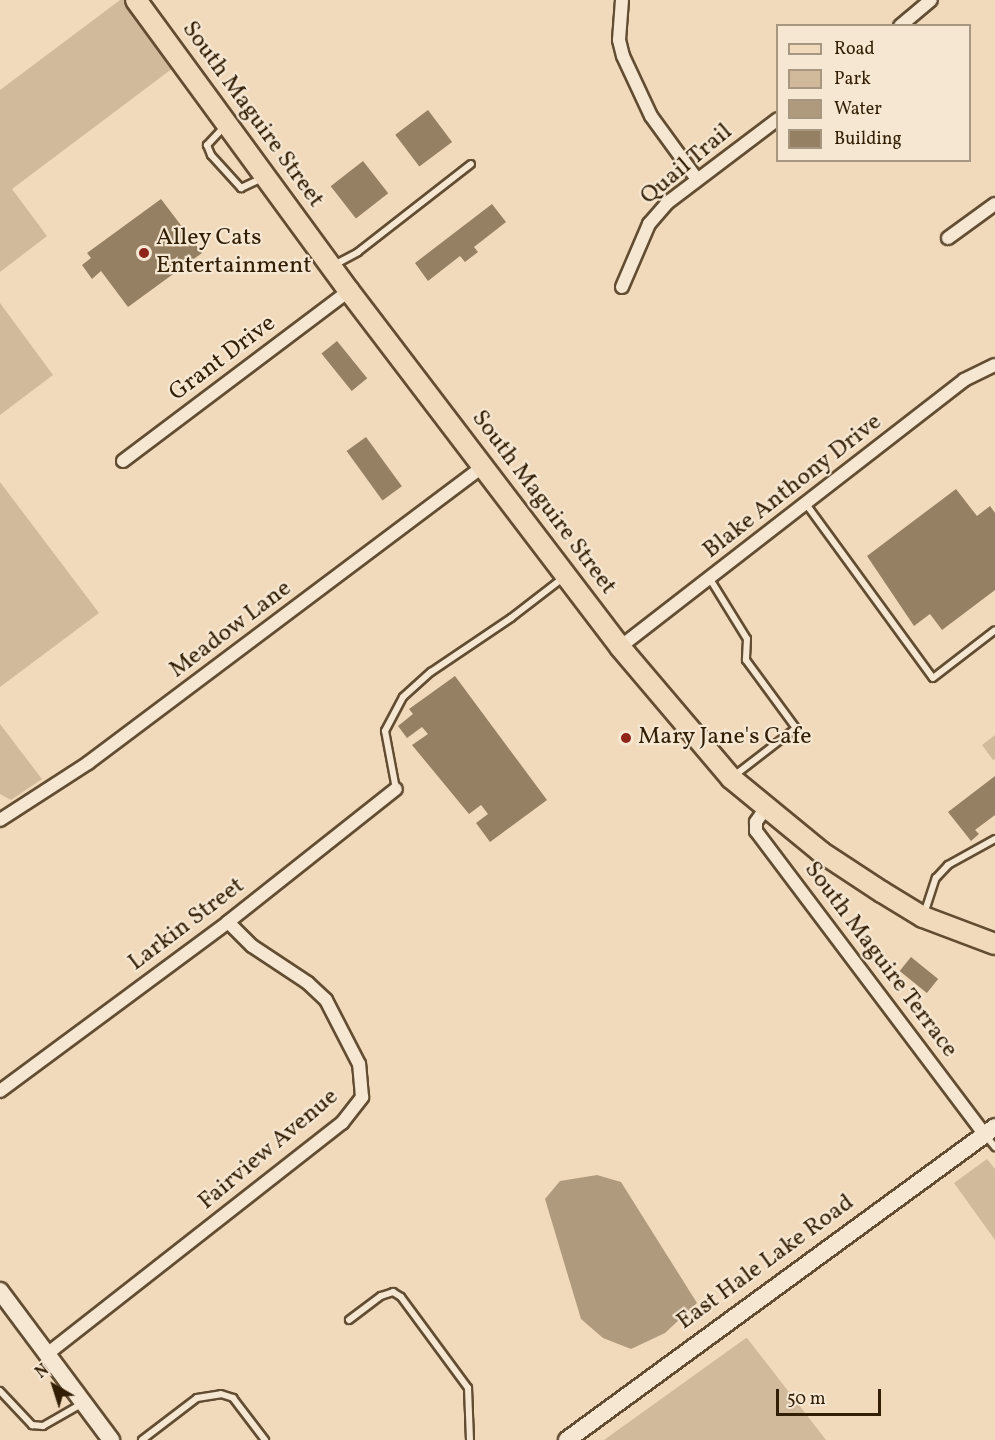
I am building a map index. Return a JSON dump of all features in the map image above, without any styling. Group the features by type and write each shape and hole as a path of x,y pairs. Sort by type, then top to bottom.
{"main road":[{"name":"South Maguire Street","path":"136,0 331,267 620,647 731,778 765,809 821,852 923,917 995,944"},
{"name":"East Hale Lake Road","path":"567,1440 992,1136"},
{"path":"0,1291 111,1440"}],"street":[{"path":"622,0 619,40 623,57 651,116 696,178"},
{"path":"902,24 931,0"},
{"name":"Quail Trail","path":"622,287 649,224 696,178 776,120"},
{"path":"948,238 995,204"},
{"name":"Grant Drive","path":"123,461 349,291"},
{"name":"Blake Anthony Drive","path":"620,647 964,380 995,365"},
{"name":"Meadow Lane","path":"0,820 88,763 483,466"},
{"name":"Larkin Street","path":"0,1091 228,922 396,789"},
{"name":"South Maguire Terrace","path":"765,809 756,822 756,831 992,1136"},
{"name":"Fairview Avenue","path":"47,1354 342,1123 362,1097 359,1064 326,1000 308,983 252,946 228,922"}],"lane":[{"path":"227,124 210,139 207,145 211,155 241,188 265,176"},
{"path":"331,267 358,252 471,164"},
{"path":"806,504 933,678 995,630"},
{"path":"396,789 385,731 403,697 431,672 511,618 566,574"},
{"path":"710,579 747,639 746,660 796,728 731,778"},
{"path":"923,917 936,878 948,865 995,839"},
{"path":"349,1320 381,1296 393,1292 401,1297 468,1388 470,1440"},
{"path":"0,1391 32,1425 43,1426 83,1403"},
{"path":"142,1440 196,1398 221,1394 233,1398 265,1440"}],"green space":[{"path":"120,0 125,0 173,68 12,189 47,236 0,272 0,90"},
{"path":"0,303 53,375 0,415"},
{"path":"0,482 99,613 0,687"},
{"path":"0,724 42,779 11,800 0,794"},
{"path":"995,735 995,759 993,760 982,745"},
{"path":"987,1159 995,1169 995,1240 954,1183"},
{"path":"746,1338 826,1440 604,1440"}],"water":[{"path":"597,1175 621,1182 697,1303 665,1333 631,1349 603,1338 581,1319 545,1199 560,1181"}],"building":[{"path":"428,110 452,142 419,167 395,135"},
{"path":"363,161 388,193 356,219 331,186"},
{"name":"Alley Cats Entertainment","path":"161,199 202,253 128,307 101,271 92,279 82,265 91,258 87,253"},
{"path":"492,204 506,222 474,247 478,252 465,262 460,256 428,281 415,263"},
{"path":"337,341 367,378 352,391 321,354"},
{"path":"366,437 402,486 382,500 347,451"},
{"path":"956,489 977,516 990,506 995,513 995,590 942,630 930,614 914,626 867,556"},
{"path":"455,676 547,800 490,842 476,823 488,814 481,805 469,814 412,745 428,734 422,727 407,738 398,726 413,714 409,709"},
{"path":"995,776 995,815 975,830 979,834 971,841 948,812"},
{"path":"911,957 938,979 927,993 900,971"}],"place":[{"name":"Alley Cats Entertainment","path":"144,253"},
{"name":"Mary Jane's Cafe","path":"626,738"}]}
